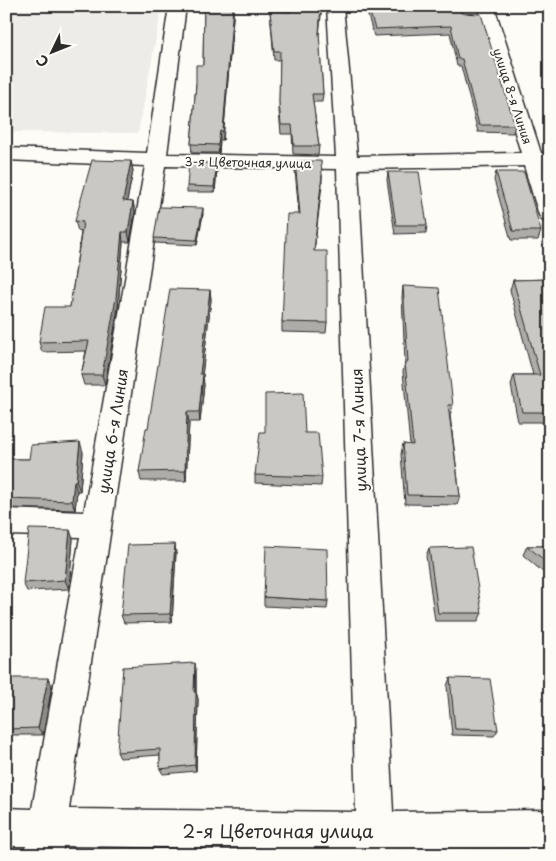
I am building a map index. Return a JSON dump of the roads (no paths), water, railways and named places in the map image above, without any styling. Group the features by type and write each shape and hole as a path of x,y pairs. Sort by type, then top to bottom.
{"lane":[{"name":"улица 6-я Линия","path":"45,842 156,160 178,6"},
{"name":"улица 7-я Линия","path":"335,6 347,163 375,843"},
{"name":"улица 8-я Линия","path":"485,6 542,159 550,215"},
{"name":"3-я Цветочная улица","path":"6,154 156,160 347,163 542,159"},
{"path":"6,522 97,525"},
{"name":"2-я Цветочная улица","path":"6,827 45,842 375,843 550,829"}]}
